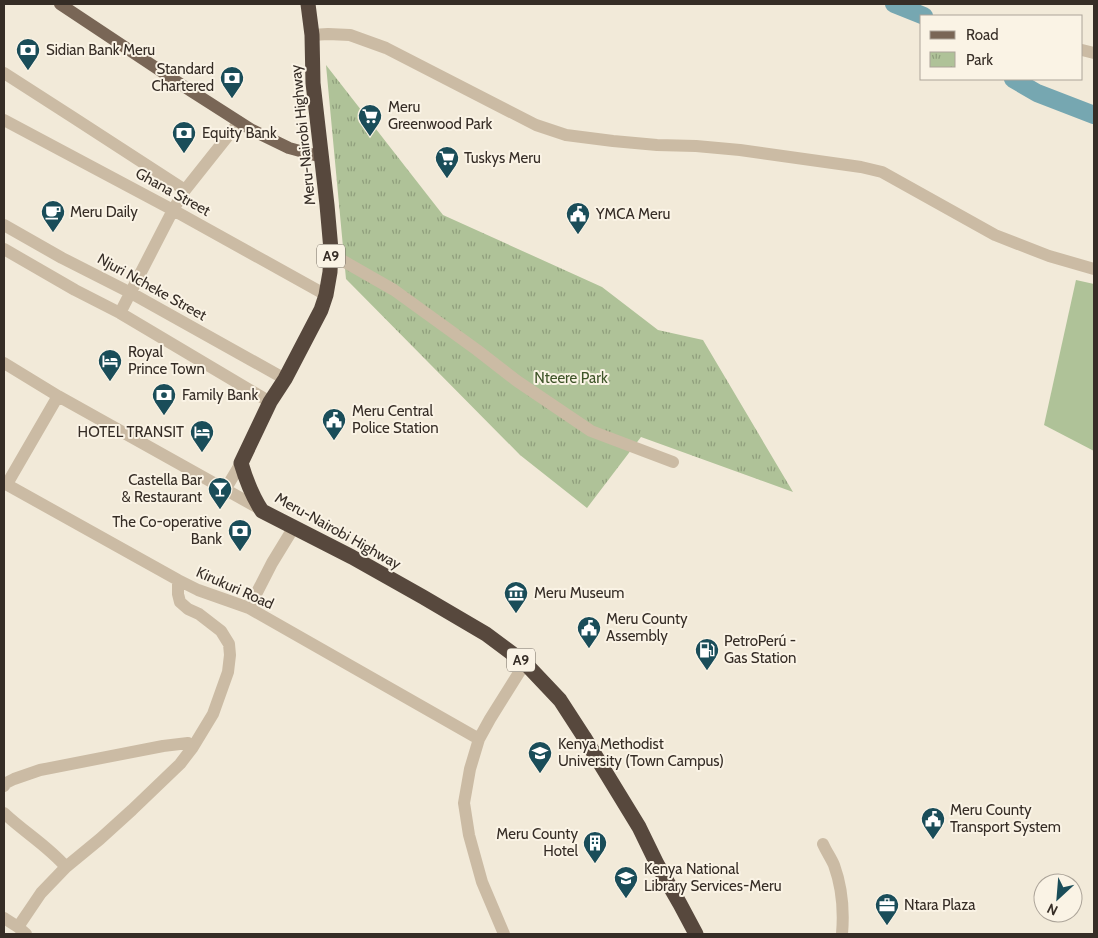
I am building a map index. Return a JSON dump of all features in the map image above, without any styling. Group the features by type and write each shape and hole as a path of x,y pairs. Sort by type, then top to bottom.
{"highway":[{"name":"Meru-Nairobi Highway","path":"308,4 312,36 313,83 327,205 331,254 330,272 321,310 285,379 270,402 241,463 248,486 262,511 352,557 486,634 525,663 560,700 584,737 639,827 657,864 696,934"}],"main road":[{"path":"60,4 239,122 289,148 322,157"}],"street":[{"path":"312,36 328,34 350,35 386,48 536,125 566,135 657,145 740,150 861,167 882,172 995,235 1049,256 1094,268"},
{"path":"4,73 185,190"},
{"path":"120,313 185,190 239,122"},
{"name":"Ghana Street","path":"5,124 173,210 326,295"},
{"name":"Njuri Ncheke Street","path":"4,225 285,379"},
{"path":"4,249 75,290 120,313 270,402"},
{"path":"331,254 394,290 517,381 591,431 673,462"},
{"path":"4,363 58,396 262,511"},
{"path":"5,483 58,396"},
{"path":"225,490 241,463"},
{"name":"Kirukuri Road","path":"5,483 178,580 198,590 249,608 479,739"},
{"path":"249,608 272,563 294,527"},
{"path":"4,918 22,930 41,893 66,867 100,839 180,764 194,747 213,714 228,672 230,654 228,644 221,631 180,602 178,580"},
{"path":"504,934 482,882 469,835 464,803 470,769 479,739 525,663"},
{"path":"4,786 14,779 40,770 163,746 188,744 194,747"},
{"path":"4,813 56,856 66,867"},
{"path":"823,844 834,864 841,889 844,917 842,934"}],"green space":[{"name":"Nteere Park","path":"326,65 443,215 602,287 658,330 703,340 793,492 641,437 587,508 520,455 346,279"},
{"path":"1076,280 1094,284 1094,451 1044,425"}],"waterway":[{"path":"894,4 922,15"},
{"path":"1015,80 1037,93 1094,115"}],"place":[{"name":"Sidian Bank Meru","path":"28,71"},
{"name":"Standard Chartered","path":"232,99"},
{"name":"Meru Greenwood Park","path":"370,137"},
{"name":"Equity Bank","path":"184,154"},
{"name":"Tuskys Meru","path":"447,179"},
{"name":"Meru Daily","path":"53,233"},
{"name":"YMCA Meru","path":"578,235"},
{"name":"Royal Prince Town","path":"110,382"},
{"name":"Family Bank","path":"164,416"},
{"name":"Meru Central Police Station","path":"334,441"},
{"name":"HOTEL TRANSIT","path":"202,453"},
{"name":"Castella Bar & Restaurant","path":"220,510"},
{"name":"The Co-operative Bank","path":"240,552"},
{"name":"Meru Museum","path":"516,614"},
{"name":"Meru County Assembly","path":"589,649"},
{"name":"PetroPerú - Gas Station","path":"707,671"},
{"name":"Kenya Methodist University (Town Campus)","path":"540,774"},
{"name":"Meru County Transport System","path":"933,840"},
{"name":"Meru County Hotel","path":"595,864"},
{"name":"Kenya National Library Services-Meru","path":"626,899"},
{"name":"Ntara Plaza","path":"887,926"}]}
